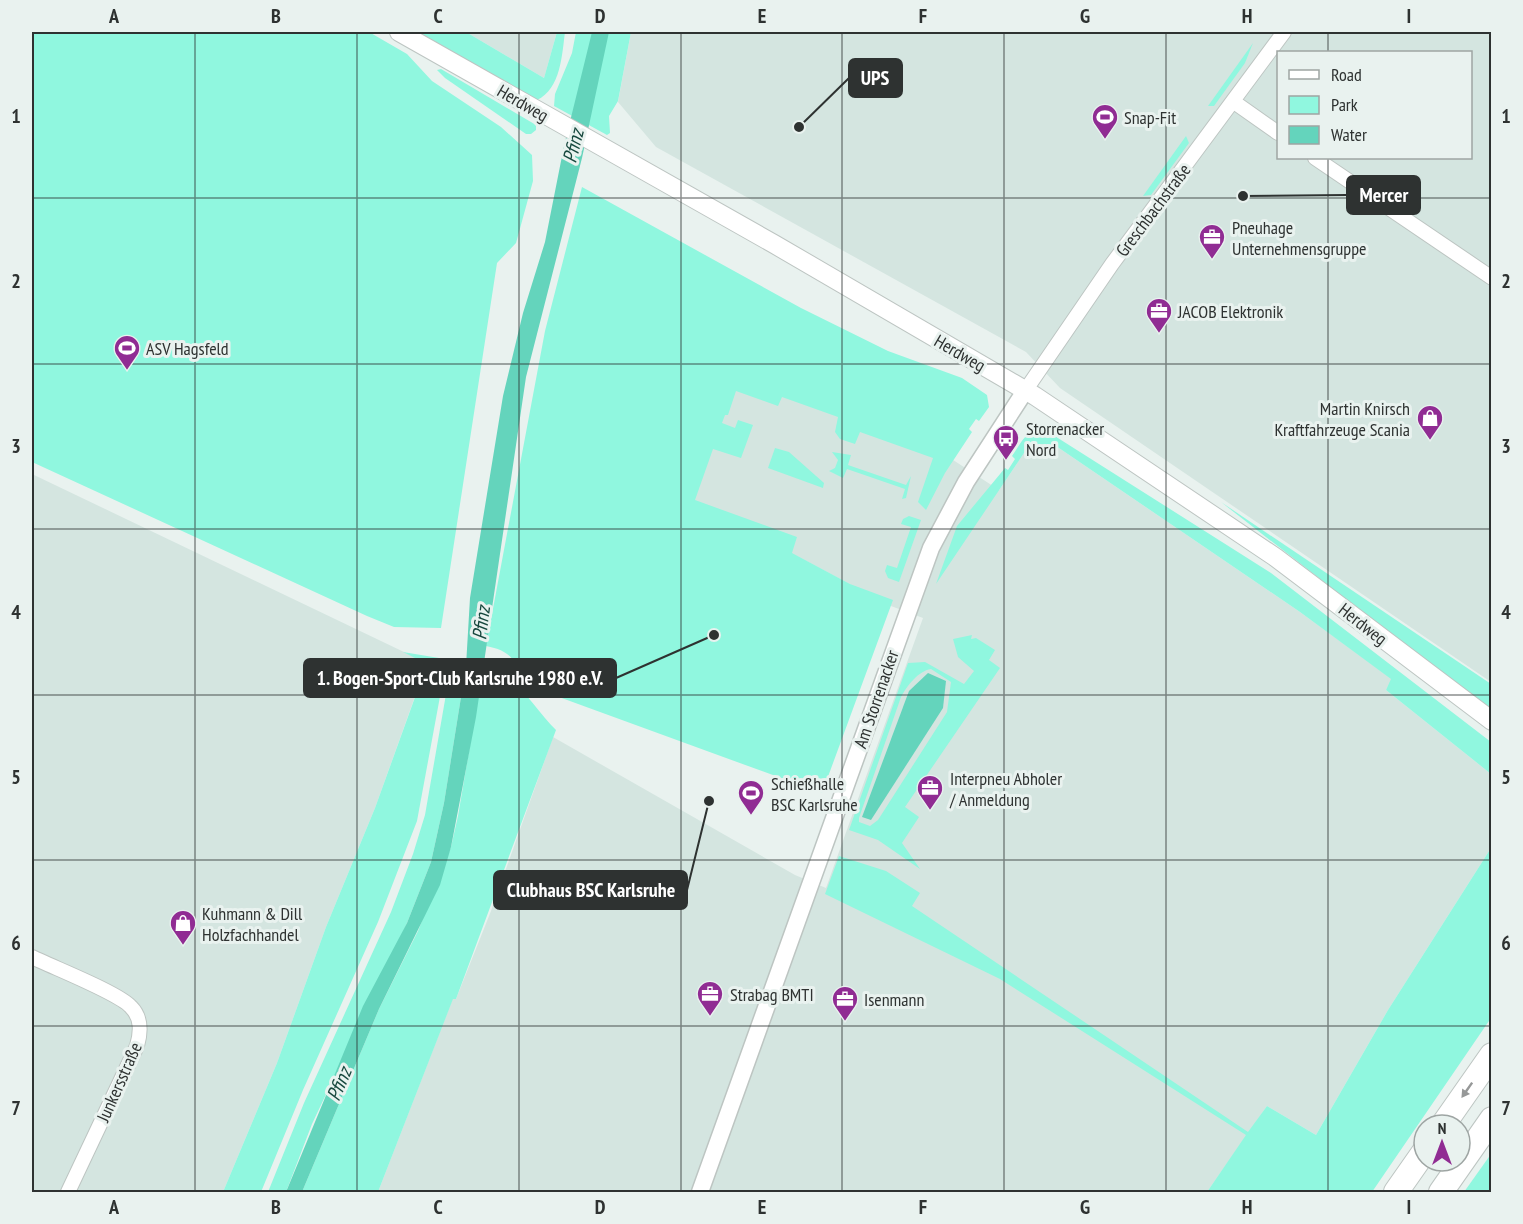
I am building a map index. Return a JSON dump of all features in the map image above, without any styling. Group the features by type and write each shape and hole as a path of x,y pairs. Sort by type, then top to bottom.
{"highway":[{"path":"1451,1113 1491,1054"},
{"path":"1441,1192 1491,1119"},
{"path":"1396,1192 1412,1169"}],"main road":[{"name":"Herdweg","path":"399,32 774,244 1025,391 1275,557 1491,722"}],"street":[{"name":"Greschbachstraße","path":"1025,391 1112,264 1284,32"},
{"path":"1233,102 1277,132"},
{"path":"1316,159 1491,278"},
{"name":"Am Storrenacker","path":"700,1192 931,548 966,482 1025,391"},
{"name":"Junkersstraße","path":"32,957 122,1000 135,1012 141,1032 137,1046 68,1192"}],"shaded area":[{"path":"466,32 557,32 544,78"},
{"path":"631,32 1491,32 1491,682 1060,388 1026,352 656,147 618,102"},
{"path":"719,372 947,456 999,490 1024,453 1038,444 1056,446 1300,612 1392,679 1386,690 1491,774 1491,848 1388,1010 1316,1135 1267,1106 1207,1192 378,1192 453,998 456,999 491,911 553,737 795,875 826,888 923,618 891,606 797,556 676,534"},
{"path":"32,474 427,663 375,808 326,927 277,1063 223,1192 32,1192"}],"green space":[{"path":"32,32 369,32 407,54 432,81 501,127 532,155 533,181 516,243 497,263 441,628 394,627 32,462"},
{"path":"418,32 466,32 544,78 557,32 565,32 556,79 545,95 537,100"},
{"path":"576,32 631,32 618,101 609,116 610,133 607,135 554,106 555,94 572,53"},
{"path":"1253,43 1245,63 1214,106 1208,106"},
{"path":"441,69 536,125 536,130 531,134 526,134 445,78 437,70"},
{"path":"1186,136 1189,143 1151,195 1143,196"},
{"path":"582,187 801,308 888,351 962,378 987,395 989,407 979,421 976,419 969,429 972,432 945,473 926,510 918,502 933,458 860,432 855,444 840,439 835,432 838,417 782,397 778,406 736,391 728,415 725,415 722,423 735,428 738,420 753,425 741,458 713,449 695,500 797,537 792,553 850,584 893,600 822,793 537,689 524,677 512,659 498,649 486,646 545,331"},
{"path":"1036,429 1050,433 1271,573 1491,742 1491,774 1386,690 1391,679 1300,612 1056,446 1038,444 1024,453 936,584 957,526 1005,468 1008,470 1015,459 1012,456 1020,444"},
{"path":"775,448 789,452 824,483 823,488 768,468"},
{"path":"832,452 851,455 848,465 906,485 911,476 906,498 902,499 905,489 847,469 843,478 829,471 835,468 838,460"},
{"path":"1221,502 1491,684 1491,712"},
{"path":"909,516 921,520 899,582 888,578 885,571 887,565 897,568 911,527 901,524 903,519"},
{"path":"972,635 971,639 976,638 995,650 989,660 1000,668 905,807 919,817 902,843 920,869 878,840 849,830 908,663 925,662 964,684 974,671 958,657 953,639","holes":["931,669 951,682 947,712 878,820 870,826 859,822 906,688 917,676"]},
{"path":"403,652 439,658 446,664 417,821 378,922 303,1090 261,1192 223,1192 277,1063 326,927 375,808 427,664"},
{"path":"455,660 467,660 444,803 431,862 407,923 312,1124 286,1192 268,1192 304,1103 391,912 413,854 425,815 449,677"},
{"path":"484,663 494,666 514,681 556,730 456,999 453,999 378,1192 302,1192 379,1009 418,931 451,847"},
{"path":"1491,848 1491,1018 1426,1113 1412,1113 1412,1134 1372,1192 1207,1192 1246,1135 1000,979 825,894 839,856 886,871 920,893 912,906 1248,1132 1267,1106 1316,1135 1388,1010"},
{"path":"1491,1154 1490,1192 1464,1192"}],"water":[{"name":"Pfinz","path":"592,32 609,32 582,158 526,377 476,717 451,847 440,885 379,1009 302,1192 286,1192 363,1006 407,923 431,862 444,803 466,666 470,598 503,396 523,313 545,242 564,146"},
{"path":"928,673 946,681 943,708 871,820 862,817 909,691"}],"place":[{"name":"UPS","path":"799,127"},
{"name":"Snap-Fit","path":"1105,140"},
{"name":"Mercer","path":"1243,196"},
{"name":"Pneuhage Unternehmensgruppe","path":"1212,260"},
{"name":"JACOB Elektronik","path":"1159,334"},
{"name":"ASV Hagsfeld","path":"127,371"},
{"name":"Martin Knirsch Kraftfahrzeuge Scania","path":"1430,441"},
{"name":"Storrenacker Nord","path":"1006,461"},
{"name":"1. Bogen-Sport-Club Karlsruhe 1980 e.V.","path":"714,635"},
{"name":"Clubhaus BSC Karlsruhe","path":"709,801"},
{"name":"Interpneu Abholer / Anmeldung","path":"930,811"},
{"name":"Schießhalle BSC Karlsruhe","path":"751,816"},
{"name":"Kuhmann & Dill Holzfachhandel","path":"183,946"},
{"name":"Strabag BMTI","path":"710,1017"},
{"name":"Isenmann","path":"845,1022"}]}
